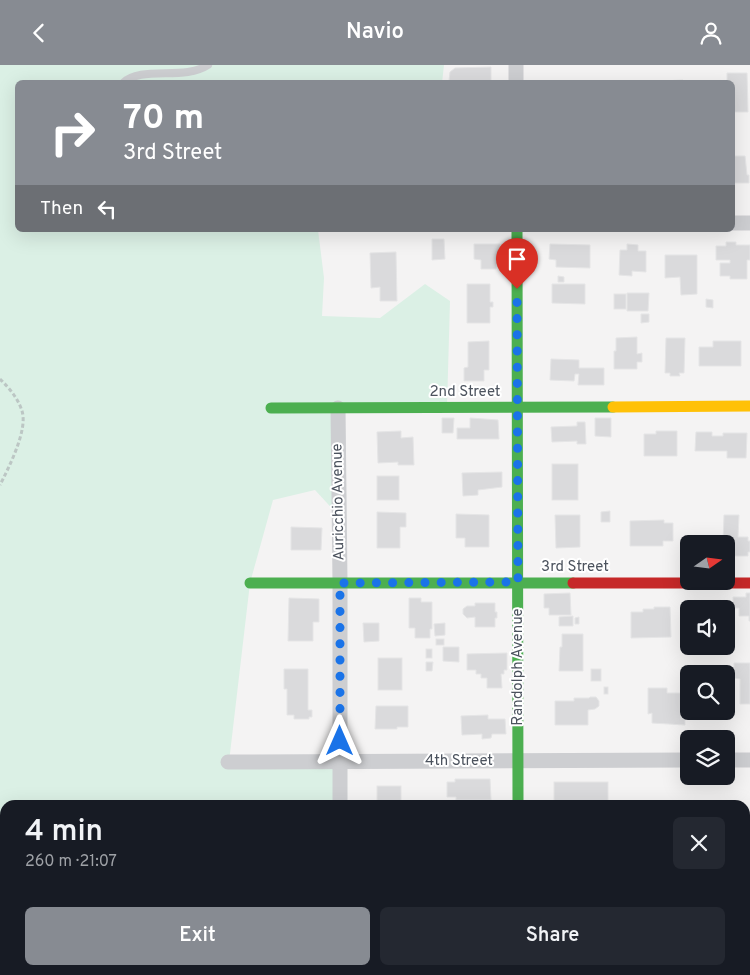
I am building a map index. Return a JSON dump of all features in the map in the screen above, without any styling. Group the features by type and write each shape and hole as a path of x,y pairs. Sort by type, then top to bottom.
{"street":[{"path":"516,65 516,80"},
{"path":"735,223 750,223"},
{"name":"Randolph Avenue","path":"517,232 518,800"},
{"name":"2nd Street","path":"271,408 750,406"},
{"name":"Auricchio Avenue","path":"338,408 340,800"},
{"name":"3rd Street","path":"250,583 750,583"},
{"path":"735,760 750,759"},
{"name":"4th Street","path":"228,762 680,760"}],"lane":[{"path":"126,80 131,75 141,72 171,73 203,69 208,65"}],"path":[{"path":"0,379 11,390 22,412 23,421 19,441 0,485"}],"green space":[{"path":"0,65 444,65 442,80 15,80 15,232 318,232 324,278 322,316 380,318 425,284 450,301 447,407 338,408 339,516 315,490 273,500 250,583 229,762 340,761 340,800 0,800"}],"building":[{"path":"491,67 491,80 449,80 450,72 455,68"},
{"path":"727,73 747,73 748,112 735,112 735,80 727,80"},
{"path":"735,156 745,156 749,183 735,183"},
{"path":"432,239 444,239 445,259 432,260"},
{"path":"726,242 736,242 736,245 750,245 750,260 747,260 747,279 730,279 730,276 720,276 720,263 730,263 730,260 716,260 716,246 726,246"},
{"path":"474,244 500,244 500,259 497,259 496,269 481,269 481,260 474,259"},
{"path":"550,244 590,245 590,268 556,267 556,260 549,259"},
{"path":"627,244 638,245 638,251 646,251 646,272 632,271 632,276 619,275 620,250 627,250"},
{"path":"396,252 397,301 380,301 380,287 371,288 370,253"},
{"path":"665,255 697,255 697,294 681,295 680,277 665,278"},
{"path":"558,276 564,277 564,282 558,282"},
{"path":"467,284 490,284 490,302 493,302 493,307 490,307 490,323 467,323"},
{"path":"552,284 585,284 585,304 552,303"},
{"path":"627,293 649,293 648,311 627,311"},
{"path":"614,294 626,294 626,309 614,309"},
{"path":"706,299 713,300 713,308 706,307"},
{"path":"641,314 649,314 649,322 641,323"},
{"path":"637,337 637,354 642,353 642,362 637,362 637,369 614,369 616,338"},
{"path":"666,338 685,338 684,373 679,373 680,376 670,376 670,373 665,373"},
{"path":"489,341 489,370 484,370 484,381 464,381 464,368 468,367 468,342"},
{"path":"713,341 741,341 741,366 699,366 699,347 713,347"},
{"path":"551,359 579,360 579,368 604,368 604,385 578,385 579,374 575,374 574,381 550,380"},
{"path":"442,418 454,418 453,433 442,433"},
{"path":"470,418 498,420 499,439 457,439 457,428 470,428"},
{"path":"595,418 611,418 611,437 595,436"},
{"path":"577,422 585,422 586,444 577,444 577,441 552,442 551,427 577,426"},
{"path":"401,431 401,438 413,437 414,465 398,465 398,462 378,463 377,432"},
{"path":"656,431 677,431 677,456 644,456 644,434 656,434"},
{"path":"696,432 712,432 712,436 723,436 723,433 747,433 746,458 727,458 727,451 695,451"},
{"path":"552,464 578,464 578,500 552,500"},
{"path":"502,472 502,487 478,490 478,495 463,496 462,473"},
{"path":"377,476 399,476 399,500 377,500"},
{"path":"610,511 610,522 601,522 601,512"},
{"path":"377,512 406,513 406,527 400,527 400,548 377,548"},
{"path":"456,514 489,515 489,547 465,547 465,538 456,538"},
{"path":"555,515 580,515 580,547 556,548"},
{"path":"724,515 739,515 738,537 748,537 750,552 748,552 748,556 735,556 735,535 723,535"},
{"path":"664,520 664,523 673,523 673,541 663,541 663,546 630,546 630,521"},
{"path":"291,527 322,528 321,550 291,550"},
{"path":"570,593 571,615 549,615 549,608 544,608 544,594"},
{"path":"746,593 750,593 750,621 749,616 739,616 739,608 735,608 735,600 733,600 733,597 746,597"},
{"path":"289,598 319,599 319,622 313,622 313,641 288,641"},
{"path":"409,598 421,598 421,602 432,602 430,638 415,638 415,628 409,628"},
{"path":"475,603 495,603 497,618 495,618 495,627 475,627 475,617 467,618 463,614 463,609 467,606 475,606"},
{"path":"654,607 670,607 671,637 631,638 631,612 643,612 643,609 654,609"},
{"path":"573,616 573,626 559,626 559,617"},
{"path":"579,617 579,624 575,624 575,618"},
{"path":"363,623 379,623 379,641 364,642"},
{"path":"445,623 445,635 435,636 434,624"},
{"path":"562,634 583,634 583,671 559,671"},
{"path":"436,639 444,639 444,645 436,645"},
{"path":"443,647 459,647 459,662 443,661"},
{"path":"426,649 432,649 432,658 426,658"},
{"path":"507,653 507,670 504,670 504,674 501,674 502,688 487,688 487,678 481,678 481,674 476,674 476,670 467,670 467,654"},
{"path":"378,658 402,658 402,690 378,690"},
{"path":"426,662 433,662 432,671 426,671"},
{"path":"734,663 750,663 750,704 740,704 740,679 735,678"},
{"path":"284,669 308,669 308,710 312,710 312,717 309,717 309,719 294,719 294,715 287,715 287,689 284,689"},
{"path":"591,669 601,669 601,681 591,681"},
{"path":"604,687 608,687 608,694 604,694"},
{"path":"648,688 667,688 667,693 680,693 680,720 685,720 685,725 652,723 652,713 648,714"},
{"path":"596,697 599,701 599,706 588,710 588,725 555,725 555,701 574,701 574,698"},
{"path":"376,706 408,706 408,727 375,729"},
{"path":"488,715 488,719 505,719 506,734 492,734 491,738 482,739 482,734 462,735 461,716"},
{"path":"455,779 490,779 491,800 456,800 456,797 447,797 447,782 455,782"},
{"path":"554,782 608,782 608,800 554,800"},
{"path":"377,786 401,786 401,800 377,800"}],"traffic: fast":[{"path":"517,232 518,800"},
{"path":"271,408 613,407"},
{"path":"250,583 573,583"}],"traffic: slow":[{"path":"613,407 750,406"}],"traffic: jam":[{"path":"573,583 750,583"}],"route":[{"path":"340,741 340,583 518,582 517,289"}]}
